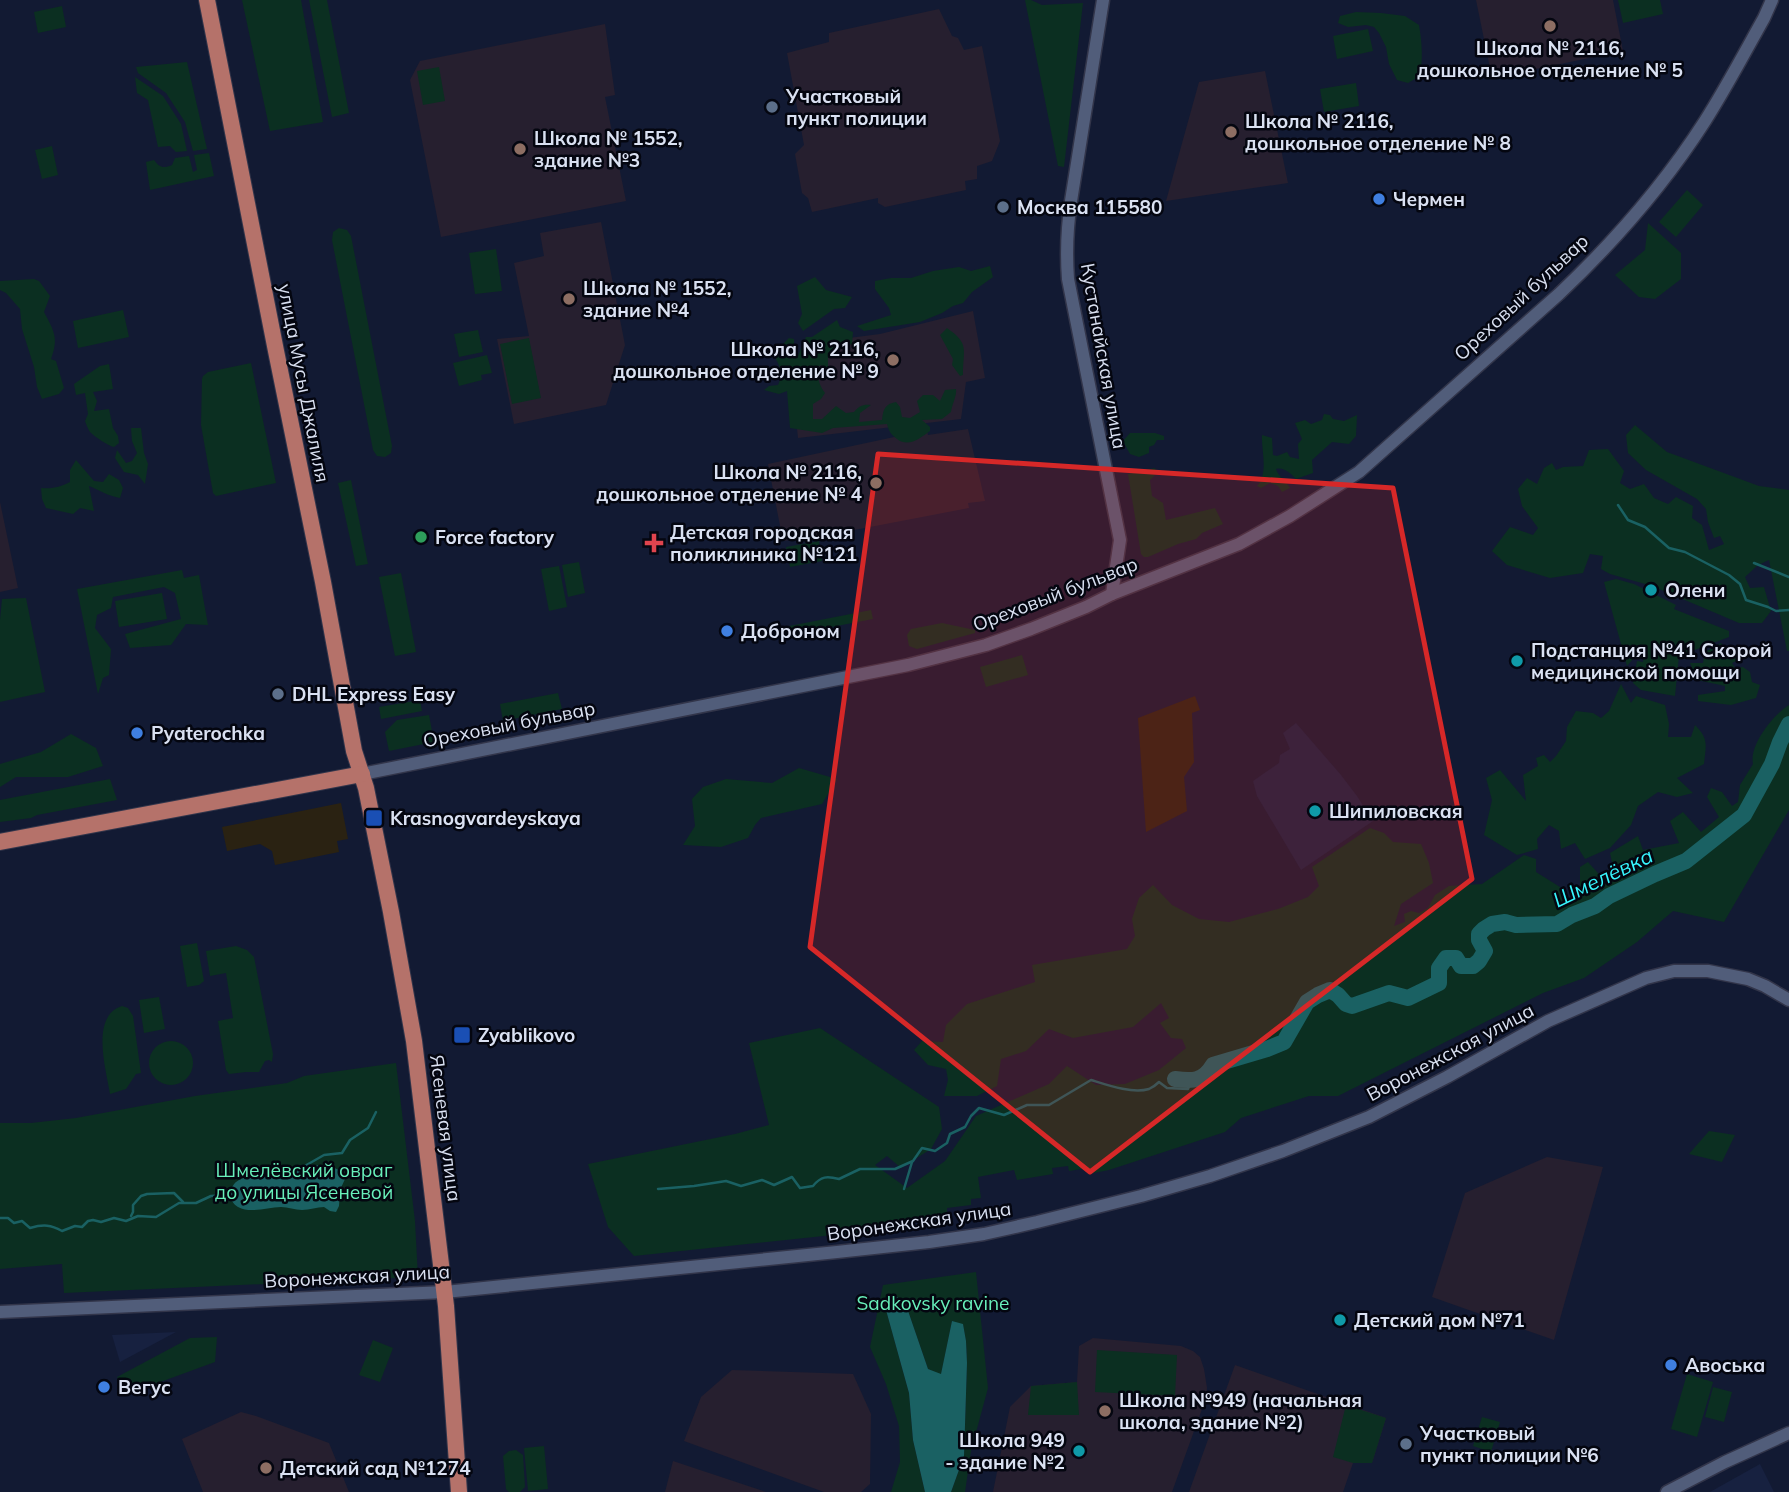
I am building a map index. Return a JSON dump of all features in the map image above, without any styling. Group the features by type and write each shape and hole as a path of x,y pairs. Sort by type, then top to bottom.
{"main road":[{"name":"улица Мусы Джалиля","path":"207,0 354,751 362,774"},
{"name":"Ореховый бульвар","path":"0,842 362,774"},
{"name":"Ясеневая улица","path":"362,774 414,1041 445,1292 459,1492"}],"street":[{"name":"Кустанайская улица","path":"1103,0 1066,233 1066,257 1068,279 1120,540 1112,594"},
{"name":"Ореховый бульвар","path":"362,774 908,665 1004,639 1239,544 1306,508 1348,480 1589,266 1643,206 1677,161 1711,111 1772,0"},
{"name":"Воронежская улица","path":"0,1312 445,1292 916,1244 984,1234 1141,1196 1283,1151 1369,1117 1549,1021 1646,978 1674,971 1708,971 1748,979 1789,1000"},
{"path":"1667,1492 1789,1433"}],"highlighted area":[{"path":"878,454 1393,488 1472,879 1090,1172 810,947"}],"shaded area":[{"name":"Школа № 2116, дошкольное отделение № 5","path":"1476,0 1613,0 1623,51 1492,78"},
{"path":"939,9 952,36 958,38 964,50 982,46 1000,141 992,161 977,166 977,179 965,181 966,190 885,207 878,203 878,198 812,212 808,198 802,193 795,154 804,145 787,53 829,42 829,33"},
{"name":"Школа № 1552, здание №3","path":"605,24 615,95 605,97 626,201 441,237 410,80 420,61"},
{"name":"Школа № 2116, дошкольное отделение № 8","path":"1265,71 1288,183 1166,201 1199,82"},
{"name":"Школа № 1552, здание №4","path":"601,222 625,345 606,405 514,424 497,339 529,336 514,263 544,256 540,233"},
{"name":"Школа № 2116, дошкольное отделение № 9","path":"973,311 985,378 966,382 961,419 798,438 794,399 810,343 880,334"},
{"name":"Школа № 2116, дошкольное отделение № 4","path":"968,429 985,501 968,503 969,508 783,541 768,464 927,430 928,435"},
{"path":"0,502 18,588 0,592"},
{"path":"1195,696 1200,710 1192,713 1194,762 1184,777 1187,811 1146,832 1138,718"},
{"path":"1296,723 1341,775 1373,821 1301,870 1257,796 1253,781 1279,763 1280,755 1290,749 1283,733"},
{"path":"341,803 348,839 337,841 339,852 275,865 272,851 260,844 227,851 222,827"},
{"path":"1547,1157 1603,1167 1554,1340 1432,1297 1465,1193"},
{"path":"319,1165 335,1168 345,1179 336,1212 324,1207 302,1210 281,1207 248,1210 238,1207 232,1201 231,1189 239,1180"},
{"path":"895,1296 905,1302 928,1369 941,1374 952,1321 963,1324 967,1363 964,1456 951,1492 925,1492 913,1440 909,1393 886,1310"},
{"path":"176,1332 120,1362 112,1335"},
{"name":"Школа №949 (начальная школа, здание №2)","path":"1093,1338 1181,1346 1200,1357 1207,1388 1206,1398 1172,1492 993,1492 1010,1407 1031,1386 1077,1382 1079,1346"},
{"path":"1235,1365 1386,1418 1372,1463 1353,1463 1343,1492 1189,1492"},
{"path":"732,1370 853,1374 871,1414 870,1484 861,1492 824,1492 684,1441 701,1397"},
{"name":"Детский сад №1274","path":"241,1412 329,1443 349,1492 203,1492 182,1439"},
{"path":"673,1461 766,1492 665,1492"},
{"path":"1760,1464 1774,1492 1710,1492"}],"green space":[{"path":"242,0 301,0 323,122 270,131"},
{"path":"309,0 327,0 349,113 332,117"},
{"path":"1025,0 1042,5 1083,3 1064,167 1058,166"},
{"path":"1618,0 1660,0 1663,14 1623,23"},
{"path":"62,6 66,27 38,33 34,12"},
{"path":"1356,12 1405,16 1419,25 1422,51 1420,76 1408,83 1397,80 1389,64 1386,47 1374,27 1348,27 1338,23 1340,16"},
{"path":"1368,29 1373,51 1337,59 1333,36"},
{"path":"187,62 207,149 193,151 185,122 166,93 138,73 136,67"},
{"path":"439,67 445,101 423,105 417,71"},
{"path":"135,77 163,96 181,124 187,151 176,152 170,146 158,147 148,100 137,93"},
{"path":"1356,83 1359,106 1324,112 1320,89"},
{"path":"52,146 58,175 42,179 35,150"},
{"path":"209,153 214,176 150,190 146,162 154,160 160,166 166,167 172,165 175,158 189,156 193,172 197,170 194,155"},
{"path":"1687,190 1703,205 1676,237 1659,222"},
{"path":"1648,223 1681,253 1681,279 1655,299 1639,297 1615,275 1645,250"},
{"path":"339,228 347,230 351,236 392,446 391,453 385,457 377,456 373,450 332,240 333,232"},
{"path":"496,249 502,291 475,294 469,253"},
{"path":"990,266 993,277 972,292 963,303 942,313 920,322 864,331 857,326 891,315 875,289 875,281 911,278 959,267 971,271"},
{"path":"815,277 826,290 852,297 845,308 834,309 803,331 798,323 802,314 797,286"},
{"path":"0,281 39,281 50,296 44,312 54,335 55,345 51,359 56,361 64,388 59,394 42,399 22,329 20,309 0,290"},
{"path":"123,310 129,337 78,348 73,321"},
{"path":"837,320 840,327 853,332 852,344 828,354 828,373 823,371 821,365 818,367 819,381 825,393 813,404 813,419 822,419 836,406 846,413 871,405 860,413 859,422 882,420 885,408 896,402 902,417 910,418 920,412 917,401 923,395 933,395 940,401 945,390 956,389 951,412 942,419 922,420 930,427 930,431 906,443 890,433 887,424 833,428 822,433 790,428 787,391 779,394 764,390 778,385 780,381 780,369 773,354 789,338 794,339 797,358 806,337 812,337"},
{"path":"947,328 959,338 964,348 963,375 960,376 952,365 953,359 940,335"},
{"path":"478,330 483,352 459,357 454,334"},
{"path":"529,338 541,398 512,404 500,344"},
{"path":"487,355 492,373 481,375 482,380 459,386 453,363"},
{"path":"251,363 276,483 216,496 213,493 201,425 202,379 208,372"},
{"path":"109,364 113,389 93,392 97,401 94,411 109,409 119,443 114,447 90,432 85,421 88,414 85,393 76,395 74,384 100,366"},
{"path":"1324,414 1344,421 1357,415 1356,436 1349,444 1332,442 1312,460 1313,473 1296,479 1284,470 1276,469 1290,488 1282,492 1278,486 1270,483 1261,488 1257,486 1264,468 1262,435 1272,438 1273,455 1287,452 1290,457 1299,459 1298,444 1302,439 1295,423 1305,420 1311,424 1322,420"},
{"path":"1635,425 1667,452 1759,486 1789,490 1789,651 1769,560 1758,565 1745,577 1750,588 1764,587 1771,611 1762,623 1739,623 1652,586 1610,574 1601,569 1603,556 1590,554 1583,573 1550,578 1507,565 1492,551 1510,527 1533,535 1538,528 1522,506 1518,489 1527,478 1537,484 1544,468 1552,463 1556,470 1583,466 1589,450 1608,449 1624,471 1620,483 1630,489 1644,484 1654,498 1668,504 1676,497 1693,506 1692,518 1702,525 1709,550 1724,544 1720,536 1714,538 1706,509 1697,499 1646,470 1628,453 1626,435"},
{"path":"131,428 141,428 148,464 145,484 138,475 124,472 115,458 117,450 126,463 132,461 137,453"},
{"path":"1130,433 1155,433 1164,436 1164,440 1157,440 1149,447 1149,453 1139,457 1130,454 1123,441"},
{"path":"76,460 94,481 103,482 109,474 119,480 123,488 120,498 89,486 94,511 80,508 73,514 46,508 41,488 70,482 70,470"},
{"path":"1155,468 1157,473 1150,480 1152,496 1163,503 1166,520 1215,508 1223,524 1202,533 1196,539 1144,557 1141,554 1128,474"},
{"path":"351,480 368,564 356,566 338,483"},
{"path":"819,541 822,561 790,567 786,547"},
{"path":"579,562 585,593 568,597 562,565"},
{"path":"559,566 567,607 549,611 541,569"},
{"path":"182,570 184,578 199,575 208,625 186,624 171,645 130,648 125,634 181,619 175,593 164,587 113,597 111,608 97,615 95,628 111,649 109,675 103,678 98,694 77,589"},
{"path":"401,573 416,652 395,656 379,577"},
{"path":"1616,579 1634,584 1676,605 1674,609 1729,631 1729,637 1679,656 1675,696 1641,690 1633,683 1637,661 1643,662 1645,645 1627,666 1604,582"},
{"path":"162,593 167,619 119,627 115,601"},
{"path":"26,598 45,692 0,702 2,599"},
{"path":"871,610 873,619 775,638 774,629"},
{"path":"942,623 975,630 975,633 917,649 909,646 907,635 911,629"},
{"path":"1721,643 1728,650 1735,649 1738,660 1732,663 1735,668 1743,667 1750,672 1752,682 1760,685 1756,698 1731,705 1698,701 1698,695 1725,691 1725,686 1697,680 1690,663 1703,663 1705,652"},
{"path":"1022,655 1028,675 986,687 980,667"},
{"path":"1621,684 1631,703 1636,696 1665,705 1669,724 1668,737 1691,737 1695,725 1703,734 1706,747 1704,764 1677,778 1693,793 1677,797 1658,792 1638,806 1631,825 1610,848 1585,859 1575,843 1561,849 1559,831 1549,825 1537,839 1538,849 1517,855 1484,835 1492,800 1486,778 1500,770 1526,801 1523,775 1538,766 1536,758 1544,755 1550,762 1556,756 1566,741 1567,727 1576,711 1593,713 1601,718 1609,711"},
{"path":"558,693 562,709 503,721 500,704"},
{"path":"420,700 422,711 381,719 379,707"},
{"path":"1789,705 1789,810 1724,922 1673,911 1637,942 1584,978 1543,993 1338,1096 1309,1096 1241,1118 1225,1132 1109,1170 1089,1174 1088,1168 1069,1171 1068,1166 1052,1168 1053,1174 1017,1180 1014,1170 978,1177 981,1198 971,1199 971,1205 947,1208 947,1216 909,1222 909,1227 634,1256 608,1227 588,1164 769,1125 749,1043 820,1028 939,1107 942,1129 931,1149 901,1168 887,1156 875,1165 907,1188 945,1161 976,1116 1049,1084 1067,1066 1096,1085 1125,1084 1159,1070 1186,1048 1182,1039 1171,1038 1160,1023 1169,1018 1161,1003 1133,1027 1073,1038 1049,1029 1026,1051 1001,1059 997,1086 977,1096 944,1096 948,1080 946,1069 928,1065 914,1050 922,1041 943,1042 946,1025 967,1004 1035,982 1032,965 1127,949 1135,936 1132,919 1139,898 1153,885 1172,905 1199,919 1229,922 1278,909 1308,897 1319,886 1312,867 1370,828 1384,833 1393,842 1421,844 1429,863 1433,883 1401,904 1394,926 1405,922 1404,914 1411,911 1419,913 1428,908 1435,895 1449,886 1482,884 1524,855 1536,859 1536,872 1560,887 1573,902 1580,899 1580,867 1588,862 1606,882 1614,871 1610,853 1638,836 1643,850 1679,843 1670,821 1683,812 1701,832 1719,817 1707,797 1711,788 1722,792 1732,806 1738,802 1740,785 1753,764 1758,740 1776,716"},
{"path":"429,715 434,742 389,751 385,732 397,720"},
{"path":"71,734 96,748 103,766 68,777 16,777 0,787 0,764 41,752"},
{"path":"799,768 837,779 822,804 761,818 748,838 721,847 683,845 695,826 692,799 703,787 726,779 772,783"},
{"path":"110,779 117,800 0,822 0,800"},
{"path":"197,943 204,981 199,985 187,987 180,946"},
{"path":"236,946 247,950 254,957 273,1054 272,1062 265,1061 259,1072 229,1074 226,1070 218,1021 233,1018 226,973 210,976 206,951"},
{"path":"159,997 165,1029 144,1033 139,1000"},
{"path":"122,1006 128,1008 133,1016 141,1073 136,1074 126,1089 110,1094 103,1032 106,1020"},
{"path":"171,1041 186,1048 193,1063 186,1078 171,1085 156,1078 149,1063 156,1048"},
{"name":"Шмелёвский овраг до улицы Ясеневой","path":"396,1063 415,1221 418,1277 64,1293 62,1264 0,1269 0,1123 76,1118 195,1096 287,1083 304,1076"},
{"path":"1709,1131 1735,1135 1722,1162 1689,1154"},
{"name":"Sadkovsky ravine","path":"976,1272 988,1388 971,1451 965,1492 951,1492 964,1456 967,1363 963,1325 952,1321 941,1375 928,1369 905,1302 886,1310 909,1393 913,1440 925,1492 891,1492 900,1462 899,1426 886,1384 870,1347 883,1285"},
{"path":"217,1337 215,1362 125,1395 117,1377 190,1338"},
{"path":"373,1340 393,1348 380,1382 359,1375"},
{"path":"1097,1350 1177,1355 1175,1396 1095,1392"},
{"path":"1687,1374 1713,1382 1697,1437 1671,1429"},
{"path":"1077,1382 1079,1415 1028,1415 1031,1386"},
{"path":"1713,1387 1732,1392 1724,1422 1705,1417"},
{"path":"1346,1405 1386,1418 1372,1463 1353,1463 1333,1457"},
{"path":"1482,1417 1500,1422 1491,1452 1473,1446"},
{"path":"544,1446 548,1489 528,1491 524,1448"},
{"path":"516,1450 523,1455 525,1487 520,1492 509,1492 506,1489 503,1456"}],"waterway":[{"path":"1618,505 1628,520 1645,527 1669,548 1685,552 1729,575 1740,584 1746,600 1776,611 1789,610"},
{"path":"1754,563 1789,577"},
{"name":"Шмелёвка","path":"1175,1079 1197,1079 1205,1075 1213,1065 1284,1042 1307,1002 1318,995 1330,990 1352,1006 1389,993 1408,998 1439,983 1439,968 1446,958 1456,958 1461,966 1473,966 1479,961 1485,951 1479,934 1492,924 1557,924 1595,906 1609,896 1686,861 1744,815 1772,764 1789,724"},
{"path":"658,1189 726,1181 741,1186 762,1180 774,1185 792,1177 800,1188 813,1186 822,1179 839,1179 860,1169 895,1169 913,1161 922,1148 935,1151 947,1143 950,1134 965,1127 979,1108 1004,1115 1027,1105 1049,1105 1091,1080 1135,1090 1149,1089 1159,1082 1167,1088 1188,1089 1191,1081"},
{"path":"303,1167 324,1155 342,1153 350,1140 368,1128 376,1112"},
{"path":"904,1189 912,1162"},
{"path":"131,1216 133,1205 141,1196 147,1194 174,1193 183,1202"},
{"path":"0,1218 8,1218 14,1223 22,1221 30,1228 47,1226 62,1231 75,1226 82,1227 93,1220 101,1222 114,1218 126,1221 138,1216 156,1217 179,1203 196,1203 211,1196 228,1195 232,1200"}],"place":[{"name":"Школа № 2116, дошкольное отделение № 5","path":"1550,26"},
{"name":"Участковый пункт полиции","path":"772,107"},
{"name":"Школа № 2116, дошкольное отделение № 8","path":"1231,132"},
{"name":"Школа № 1552, здание №3","path":"520,149"},
{"name":"Чермен","path":"1379,199"},
{"name":"Москва 115580","path":"1003,207"},
{"name":"Школа № 1552, здание №4","path":"569,299"},
{"name":"Школа № 2116, дошкольное отделение № 9","path":"893,360"},
{"name":"Школа № 2116, дошкольное отделение № 4","path":"876,483"},
{"name":"Force factory","path":"421,537"},
{"name":"Детская городская поликлиника №121","path":"654,543"},
{"name":"Олени","path":"1651,590"},
{"name":"Доброном","path":"727,631"},
{"name":"Подстанция №41 Скорой медицинской помощи","path":"1517,661"},
{"name":"DHL Express Easy","path":"278,694"},
{"name":"Pyaterochka","path":"137,733"},
{"name":"Шипиловская","path":"1315,811"},
{"name":"Krasnogvardeyskaya","path":"374,818"},
{"name":"Zyablikovo","path":"462,1035"},
{"name":"Детский дом №71","path":"1340,1320"},
{"name":"Авоська","path":"1671,1365"},
{"name":"Вегус","path":"104,1387"},
{"name":"Школа №949 (начальная школа, здание №2)","path":"1105,1411"},
{"name":"Участковый пункт полиции №6","path":"1406,1444"},
{"name":"Школа 949 - здание №2","path":"1079,1451"},
{"name":"Детский сад №1274","path":"266,1468"}]}
